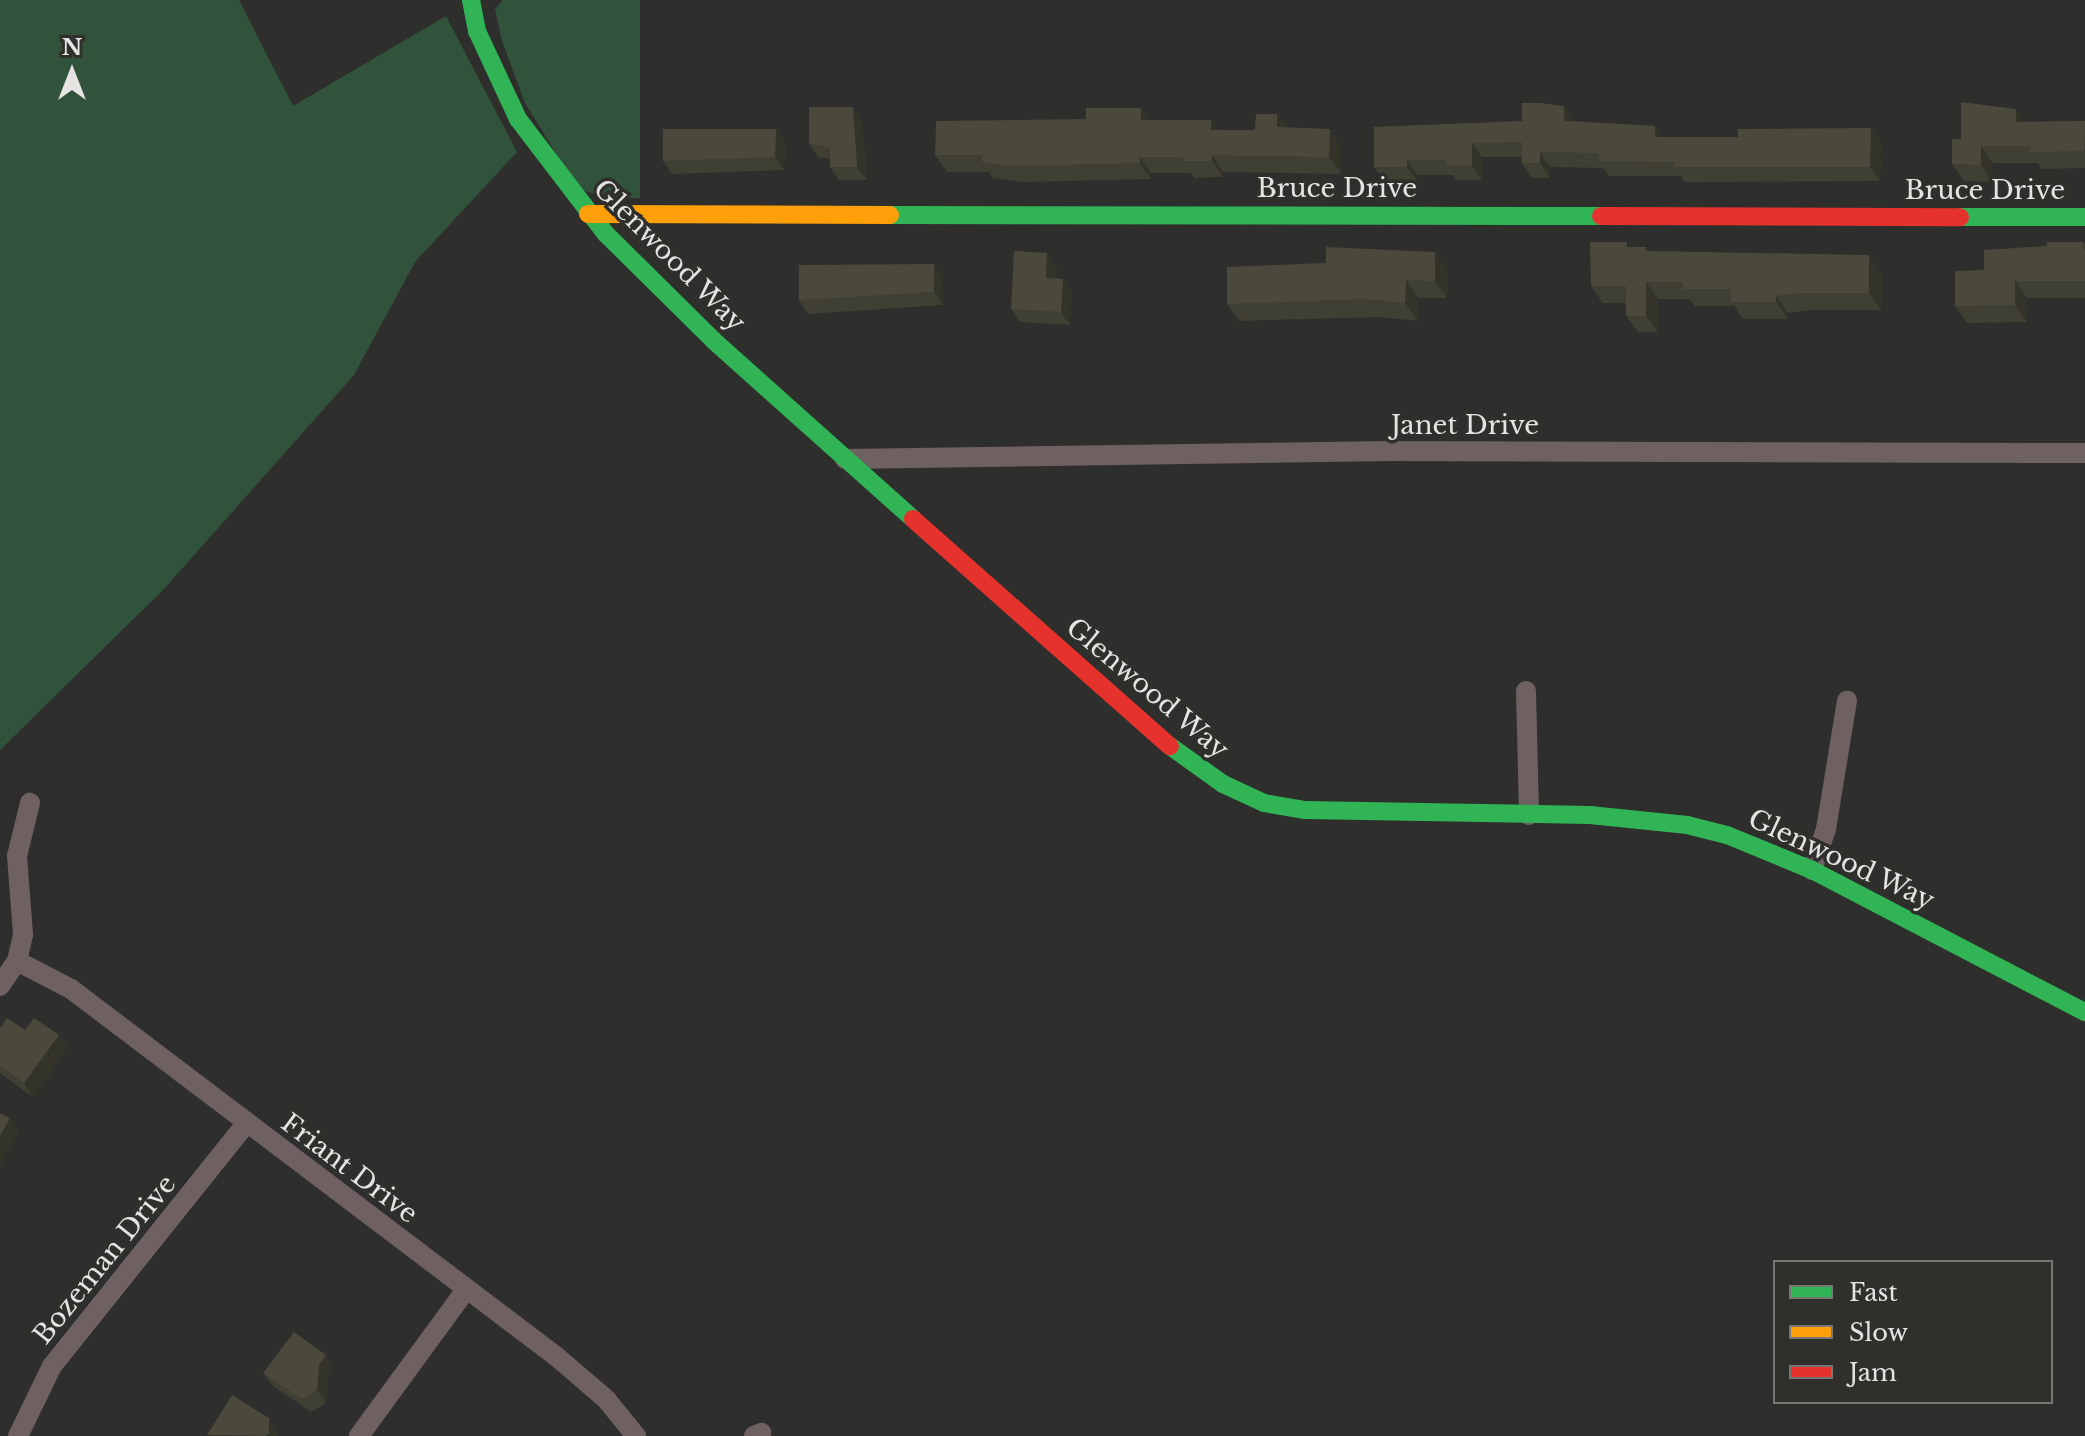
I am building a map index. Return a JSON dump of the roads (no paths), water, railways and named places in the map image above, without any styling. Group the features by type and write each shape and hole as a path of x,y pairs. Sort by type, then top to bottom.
{"street":[{"name":"Glenwood Way","path":"471,0 477,31 518,119 588,214 713,340 845,459 1142,725 1223,784 1264,803 1305,810 1529,815 1687,825 1768,849 2085,1012"},
{"name":"Bruce Drive","path":"588,214 2085,217"},
{"name":"Janet Drive","path":"845,459 1391,451 2085,453"},
{"path":"1526,691 1529,815"},
{"path":"1812,870 1826,829 1847,701"},
{"path":"0,986 17,961 24,905 17,856 30,803"},
{"name":"Friant Drive","path":"17,961 71,989 466,1290 606,1399 636,1436"},
{"name":"Bozeman Drive","path":"18,1436 52,1366 246,1124"},
{"path":"359,1436 466,1290"}]}
